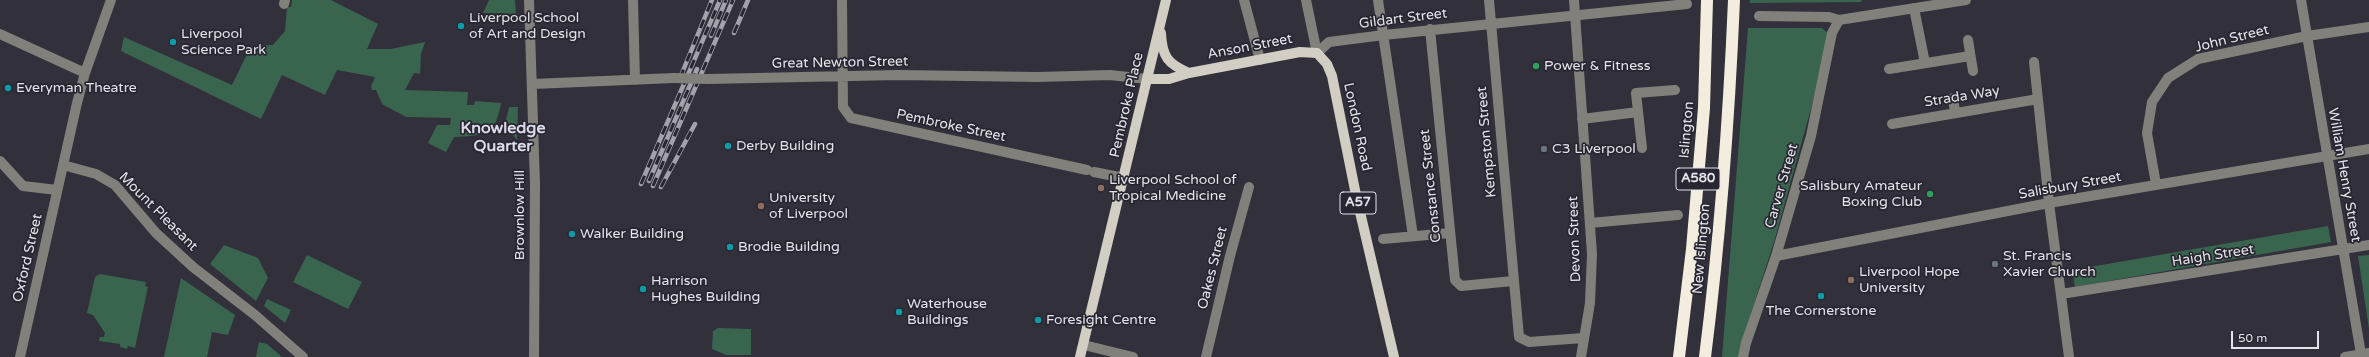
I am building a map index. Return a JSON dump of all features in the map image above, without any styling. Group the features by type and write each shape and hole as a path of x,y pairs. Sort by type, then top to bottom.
{"highway":[{"name":"Islington","path":"1679,357 1692,249 1704,108 1708,23 1707,0"},
{"name":"New Islington","path":"1705,357 1714,289 1730,102 1734,0"}],"main road":[{"name":"Pembroke Place","path":"1080,357 1166,0"},
{"path":"1161,21 1162,41 1167,59 1174,66 1189,74"},
{"name":"Anson Street","path":"1147,79 1170,79 1300,52 1317,52"},
{"name":"London Road","path":"1317,52 1327,64 1332,76 1356,195 1394,357"}],"street":[{"path":"63,166 85,73 111,0"},
{"name":"Brownlow Hill","path":"529,0 535,184 534,357"},
{"path":"633,0 635,80"},
{"name":"Pembroke Street","path":"842,0 843,107 851,118 1124,178"},
{"path":"1244,0 1260,60"},
{"name":"London Road","path":"1306,0 1317,52"},
{"path":"1378,0 1413,236"},
{"name":"Kempston Street","path":"1489,0 1519,337 1529,342 1583,338"},
{"name":"Devon Street","path":"1574,0 1592,254 1590,303 1581,357"},
{"path":"1759,16 1829,17 1839,20 1966,0"},
{"name":"William Henry Street","path":"2301,0 2326,157 2343,250 2365,353"},
{"name":"Gildart Street","path":"1317,52 1329,42 1430,29 1688,4"},
{"path":"1914,8 1925,63"},
{"name":"Carver Street","path":"1743,357 1746,343 1776,256 1811,136 1832,33 1839,20"},
{"name":"John Street","path":"2156,184 2147,133 2152,102 2168,78 2198,59 2307,36 2369,26"},
{"name":"Constance Street","path":"1430,29 1455,280 1461,286 1513,281"},
{"path":"0,34 85,73"},
{"path":"1968,40 1972,71"},
{"path":"1889,69 1970,56"},
{"path":"2034,62 2049,203 2069,357"},
{"name":"Great Newton Street","path":"532,84 674,78 843,78 898,75 1037,78 1110,75 1147,79"},
{"path":"1642,148 1636,93 1675,90"},
{"path":"1953,98 1955,112"},
{"name":"Strada Way","path":"1892,124 2038,99"},
{"path":"1582,119 1638,112"},
{"name":"Salisbury Street","path":"1776,256 2049,203 2369,149"},
{"path":"0,161 23,186 57,190"},
{"name":"Oxford Street","path":"20,357 63,166"},
{"name":"Mount Pleasant","path":"63,166 96,174 114,185 161,238 193,267 255,315 303,357"},
{"name":"Oakes Street","path":"1206,357 1230,256 1249,187"},
{"path":"1590,223 1678,215"},
{"path":"1383,239 1450,233"},
{"name":"Haigh Street","path":"2061,294 2369,246"},
{"path":"1084,345 1133,357"},
{"path":"2345,357 2365,353"}],"green space":[{"path":"292,0 331,0 378,24 367,49 390,49 425,42 421,54 420,74 414,73 405,90 468,92 467,105 474,105 475,101 501,103 496,122 487,132 473,136 454,137 446,152 428,143 437,125 450,125 451,118 406,117 382,104 376,90 372,90 371,86 375,77 337,70 325,95 282,75 261,119 121,51 124,37 232,85 251,46 273,45 285,31 287,7 291,7"},
{"path":"489,0 515,0 516,14 483,13"},
{"path":"1750,0 1862,0 1861,2 1750,3"},
{"path":"1748,28 1822,28 1828,33 1822,69 1774,242 1742,341 1739,357 1722,357"},
{"path":"509,107 518,107 517,140 505,125"},
{"path":"2328,226 2331,242 2075,287 2072,270"},
{"path":"224,245 258,258 268,278 256,301 210,264"},
{"path":"307,255 362,282 348,309 293,282"},
{"path":"2369,255 2369,329 2358,256"},
{"path":"100,274 146,282 145,286 148,287 135,348 128,346 127,349 120,347 120,344 99,341 100,337 104,337 105,333 93,315 87,313 95,277"},
{"path":"181,278 235,315 228,335 212,332 207,357 164,357"},
{"path":"267,299 291,310 285,323 264,306"},
{"path":"718,328 751,329 751,355 726,355 712,349 713,331"},
{"path":"259,342 267,344 282,357 256,357"}],"railway":[{"path":"680,78 712,0"},
{"path":"641,184 720,0"},
{"path":"711,36 726,0"},
{"path":"653,186 733,0"},
{"path":"734,33 748,0"},
{"path":"649,181 697,69"},
{"path":"661,187 695,124"}],"place":[{"name":"Liverpool School of Art and Design","path":"461,26"},
{"name":"Liverpool Science Park","path":"173,42"},
{"name":"Power & Fitness","path":"1536,66"},
{"name":"Everyman Theatre","path":"8,88"},
{"name":"Derby Building","path":"728,146"},
{"name":"C3 Liverpool","path":"1544,149"},
{"name":"Liverpool School of Tropical Medicine","path":"1101,188"},
{"name":"Salisbury Amateur Boxing Club","path":"1930,194"},
{"name":"University of Liverpool","path":"761,206"},
{"name":"Walker Building","path":"572,234"},
{"name":"Brodie Building","path":"730,247"},
{"name":"St. Francis Xavier Church","path":"1995,264"},
{"name":"Liverpool Hope University","path":"1851,280"},
{"name":"Harrison Hughes Building","path":"643,289"},
{"name":"The Cornerstone","path":"1821,296"},
{"name":"Waterhouse Buildings","path":"899,312"},
{"name":"Foresight Centre","path":"1038,320"}],"district":[{"name":"Knowledge Quarter","path":"503,138"}]}
